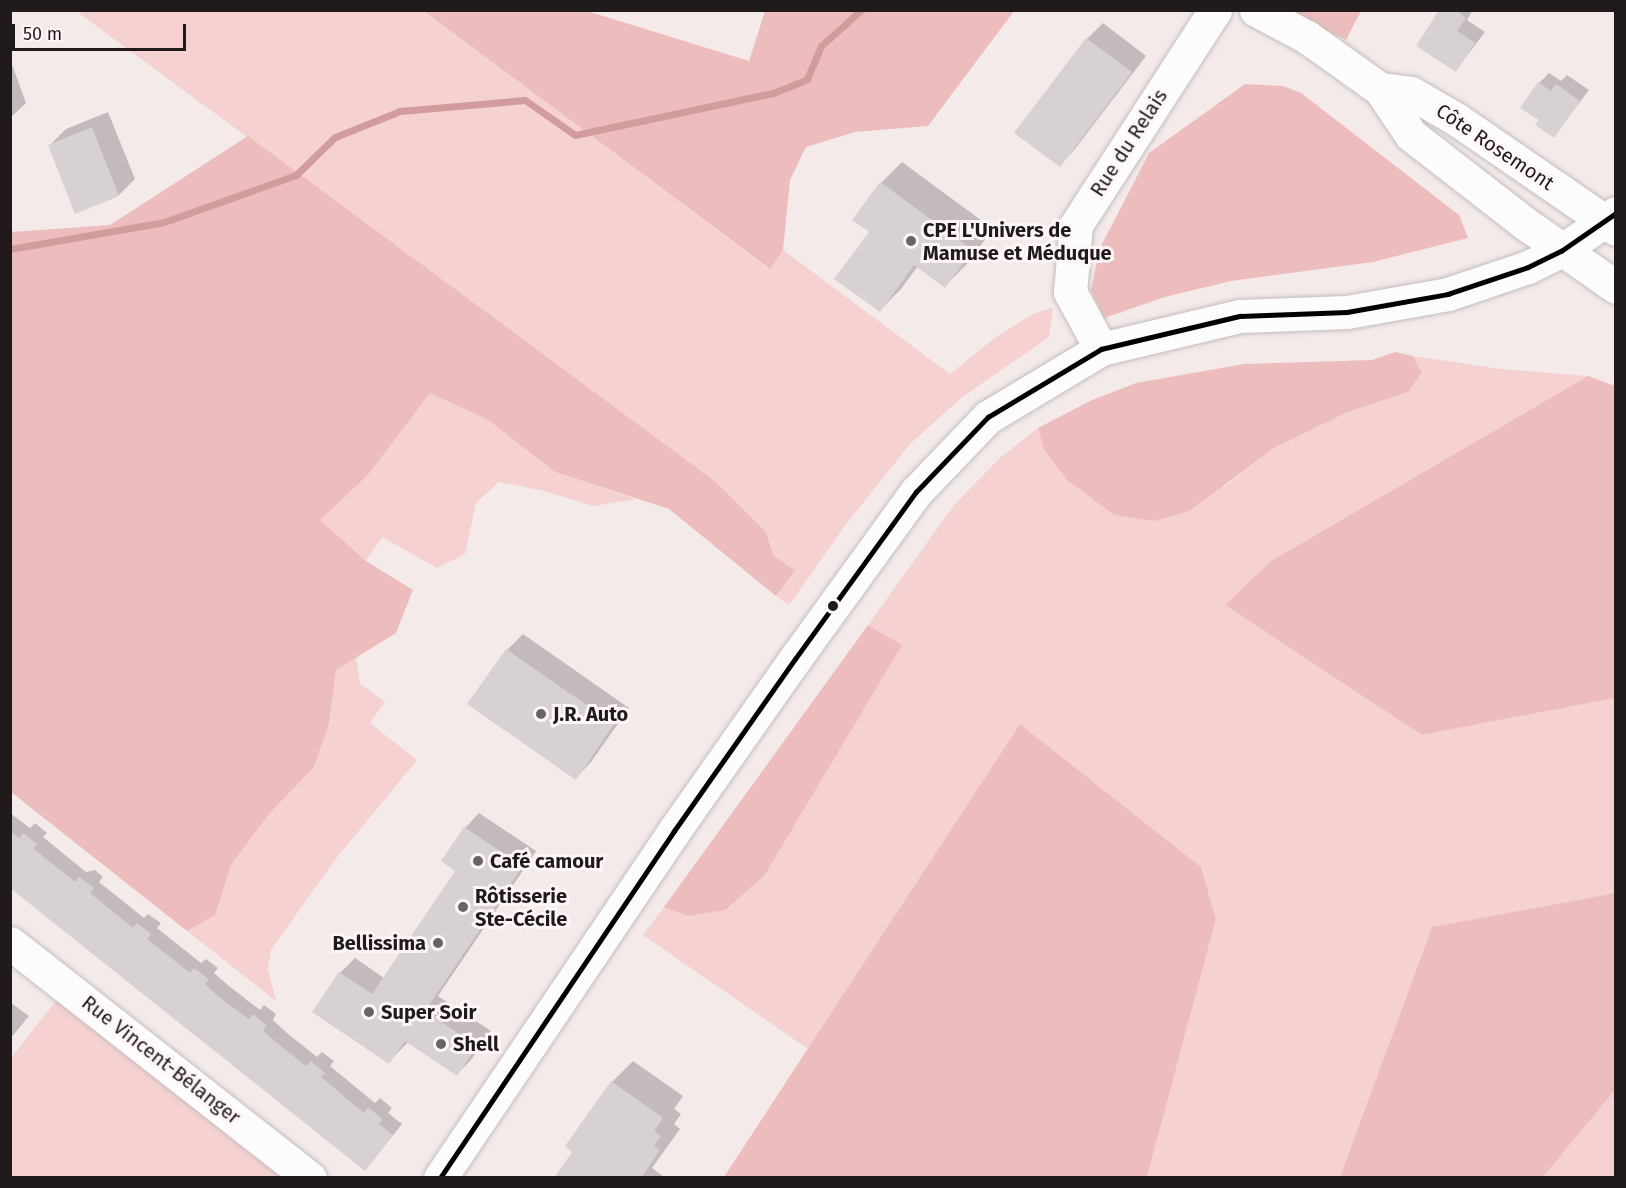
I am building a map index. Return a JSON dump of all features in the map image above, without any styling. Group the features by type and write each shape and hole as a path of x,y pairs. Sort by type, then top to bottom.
{"main road":[{"name":"Rue du Relais","path":"1101,350 1070,292 1076,225 1215,10"},
{"name":"Côte Rosemont","path":"1256,10 1307,37 1380,89 1411,135 1561,251 1616,287"},
{"name":"Côte Rosemont","path":"1380,89 1411,93 1456,119 1612,221"},
{"path":"440,1178 674,831 916,492 988,417 1101,350 1240,316 1347,312 1448,294 1528,267 1561,251 1612,221"},
{"name":"Rue Vincent-Bélanger","path":"10,944 310,1178"}],"shaded area":[{"path":"76,11 424,11 769,269 783,250 950,374 996,337 1031,315 1053,307 1049,337 961,398 910,444 847,523 789,605 776,596 795,570 774,556 765,531 716,482"},
{"path":"424,11 587,11 749,61 765,11 1014,11 928,126 855,132 806,147 790,180 783,250 770,269"},
{"path":"1288,11 1361,11 1346,40"},
{"path":"1245,84 1283,86 1301,93 1459,215 1468,238 1373,262 1231,281 1165,297 1104,318 1091,290 1100,248 1149,153"},
{"path":"248,136 716,482 765,531 774,556 795,570 776,596 669,509 555,472 488,420 430,393 368,475 320,520 366,561 413,590 396,633 336,670 329,724 314,767 270,813 231,865 215,915 187,931 11,792 11,232 110,225"},
{"path":"1395,352 1413,356 1422,373 1408,392 1348,412 1276,447 1189,511 1154,521 1114,515 1068,481 1044,450 1038,428 1092,400 1136,383 1244,364 1372,360"},
{"path":"1413,356 1501,369 1588,376 1271,561 1422,735 1615,698 1615,893 1432,927 1340,1177 1147,1177 1216,919 1201,867 1020,724 808,1049 643,935 664,907 687,916 902,645 868,625 954,505 1000,458 1038,428 1045,450 1068,481 1114,515 1225,486 1276,447 1348,412 1408,392 1422,373"},
{"path":"1588,376 1615,386 1615,698 1422,735 1225,605 1271,561"},
{"path":"430,393 488,420 555,472 636,499 594,506 540,490 499,482 476,503 465,554 437,568 382,537 366,561 319,520 368,475"},
{"path":"868,625 902,645 764,876 725,910 687,916 664,907"},
{"path":"356,657 360,684 385,702 370,723 417,760 334,861 271,950 268,969 276,1001 187,931 215,914 231,865 270,813 314,767 329,724 336,670"},
{"path":"1020,724 1201,867 1216,919 1147,1177 724,1177"},
{"path":"1615,893 1615,1090 1543,1177 1340,1177 1432,927"},
{"path":"67,987 310,1177 11,1177 10,1059"},
{"path":"1615,1090 1615,1177 1543,1177"}],"building":[{"path":"1439,10 1456,10 1466,18 1457,31 1475,43 1456,72 1416,46"},
{"path":"1086,38 1132,72 1060,167 1014,133"},
{"path":"1538,82 1551,91 1556,84 1580,101 1554,138 1535,125 1539,120 1520,108"},
{"path":"92,127 119,196 75,214 48,145"},
{"name":"CPE L'Univers de Mamuse et Méduque","path":"880,182 973,250 945,288 914,265 880,312 834,279 869,232 852,220"},
{"name":"J.R. Auto","path":"506,649 614,724 576,780 467,704"},
{"path":"464,827 523,866 425,1011 477,1046 457,1076 405,1041 389,1064 312,1012 339,972 372,994 455,871 441,861"},
{"path":"10,831 19,838 23,833 37,844 34,849 75,882 79,877 94,888 90,893 133,928 137,923 151,934 147,939 190,973 194,968 209,979 205,984 219,997 249,1019 253,1014 267,1026 263,1031 306,1066 311,1061 325,1073 321,1077 364,1113 368,1107 382,1119 379,1124 393,1135 365,1171 10,888"},
{"path":"611,1081 663,1118 654,1131 661,1136 654,1146 660,1150 641,1178 554,1178 572,1152 565,1146"}],"waterway":[{"path":"10,249 164,222 296,175 335,137 400,111 525,100 575,135 773,93 807,79 821,46 861,10"}],"transit line":[{"path":"440,1178 674,831 795,659 916,492 988,417 1101,349 1240,316 1347,312 1448,294 1528,267 1561,251 1616,213"}],"place":[{"name":"CPE L'Univers de Mamuse et Méduque","path":"911,241"},
{"name":"J.R. Auto","path":"541,714"},
{"name":"Café camour","path":"478,861"},
{"name":"Rôtisserie Ste-Cécile","path":"463,907"},
{"name":"Bellissima","path":"438,943"},
{"name":"Super Soir","path":"369,1012"},
{"name":"Shell","path":"441,1044"}]}
